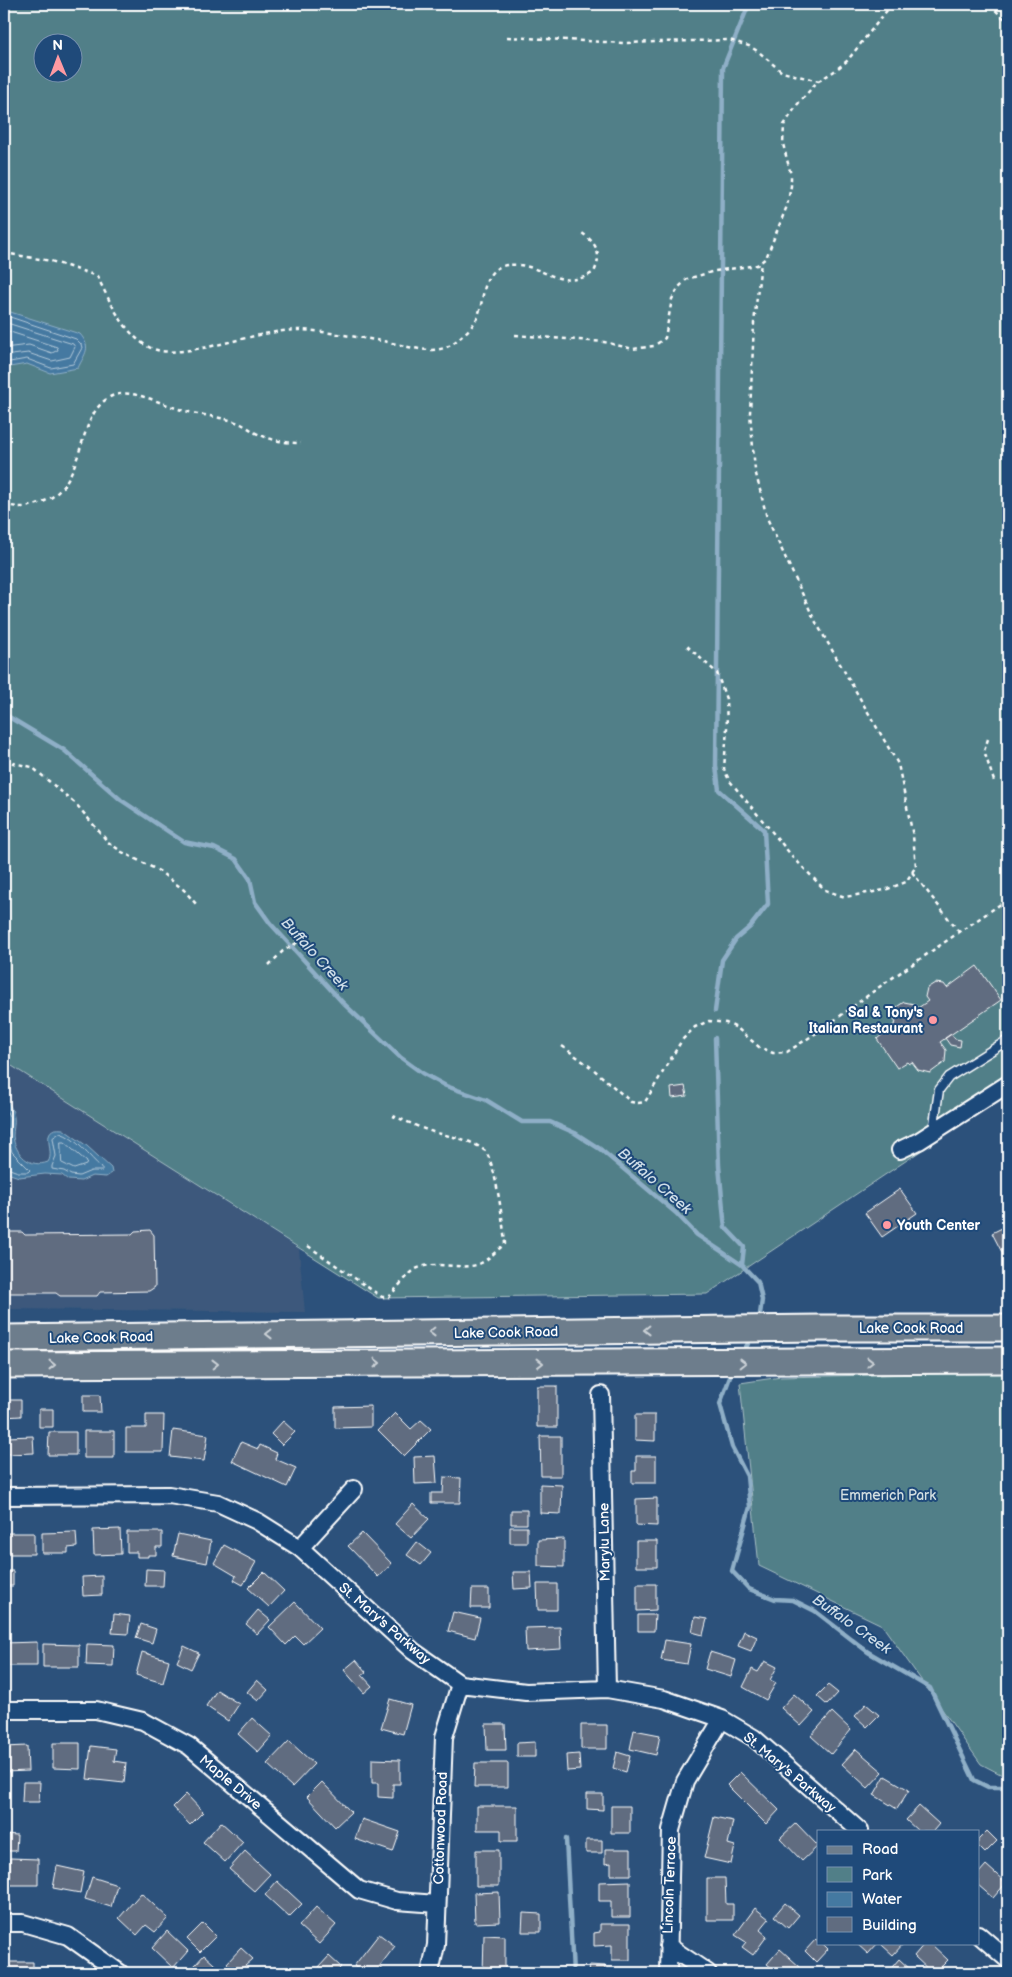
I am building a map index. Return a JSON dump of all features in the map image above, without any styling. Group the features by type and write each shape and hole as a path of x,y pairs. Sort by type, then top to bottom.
{"main road":[{"name":"Lake Cook Road","path":"4,1338 821,1328 1008,1328"},
{"name":"Lake Cook Road","path":"4,1366 332,1363 822,1363 1008,1360"}],"street":[{"path":"900,1150 933,1132 1008,1084"},
{"name":"Marylu Lane","path":"601,1395 607,1689"},
{"path":"300,1548 354,1489"},
{"name":"St. Mary's Parkway","path":"4,1496 169,1494 218,1503 257,1521 300,1548 414,1651 460,1684 526,1692 607,1689 664,1699 722,1719 754,1738 859,1830"},
{"name":"Cottonwood Road","path":"430,1973 436,1945 444,1736 460,1684"},
{"name":"Maple Drive","path":"4,1710 96,1710 143,1721 189,1746 359,1890 397,1901 437,1904"},
{"name":"Lincoln Terrace","path":"668,1973 670,1830 685,1781 722,1719"},
{"path":"4,1923 23,1923 68,1936 120,1973"},
{"path":"980,1936 1008,1960"},
{"path":"668,1946 708,1973"}],"lane":[{"path":"933,1132 939,1090 949,1077 1008,1040"}],"path":[{"path":"515,336 604,342 633,349 654,346 664,338 672,299 679,287 687,279 757,265 766,258 787,206 791,186 783,144 784,125 797,105 819,81 847,61 892,4"},
{"path":"943,4 962,7 969,4"},
{"path":"982,4 1008,20"},
{"path":"507,37 624,42 729,40 749,46 759,52 782,72 819,81"},
{"path":"4,253 51,261 96,276 107,299 119,317 136,337 157,350 187,350 302,330 384,341 418,349 438,349 449,346 476,320 486,281 493,272 507,265 532,267 550,277 566,280 578,280 594,272 598,263 596,245 580,231"},
{"path":"687,646 717,673 726,699 727,728 724,769 729,780 792,856 825,890 845,896 892,887 906,882 916,866 914,836 898,764 814,620 767,518 757,479 750,404 753,332 761,262"},
{"path":"4,504 14,508 29,506 48,501 59,492 78,458 96,410 114,395 130,393 188,412 241,424 270,440 301,443"},
{"path":"988,738 984,751 995,784"},
{"path":"4,761 32,767 76,804 108,842 122,852 159,871 184,890 196,904"},
{"path":"912,872 959,932"},
{"path":"562,1046 592,1068 631,1102 638,1104 645,1102 682,1040 695,1028 709,1021 726,1022 737,1028 759,1046 773,1053 787,1052 1008,899"},
{"path":"268,965 283,951 300,941"},
{"path":"308,1246 363,1286 382,1297 389,1297 413,1270 430,1265 460,1266 480,1264 505,1244 504,1224 492,1166 486,1151 464,1139 433,1132 393,1116"}],"shaded area":[{"path":"4,1060 299,1249 305,1312 4,1309"}],"green space":[{"path":"4,4 1008,4 1008,1075 934,1142 707,1294 378,1298 4,1061"},
{"name":"Emmerich Park","path":"1008,1372 1008,1778 981,1764 882,1625 759,1566 740,1383 781,1377"}],"water":[{"path":"4,310 80,334 86,343 86,351 78,368 50,373 27,364 4,368"},
{"path":"4,1096 13,1114 14,1143 24,1158 30,1162 41,1164 48,1162 50,1157 49,1135 55,1129 63,1129 87,1146 111,1168 112,1173 106,1177 92,1176 81,1181 68,1180 62,1175 45,1174 19,1177 4,1172"}],"building":[{"name":"Sal & Tony's Italian Restaurant","path":"977,966 1001,1000 940,1042 946,1050 945,1062 930,1073 918,1070 912,1062 909,1064 907,1062 897,1068 877,1039 896,1023 893,1018 895,1008 904,1002 914,1004 918,1008 928,1001 925,997 927,988 935,983 944,984 947,988"},
{"path":"951,1034 955,1039 961,1040 960,1047 950,1045 945,1038"},
{"path":"685,1086 687,1096 672,1098 671,1088"},
{"name":"Youth Center","path":"900,1189 917,1213 882,1237 865,1213"},
{"path":"1008,1225 1008,1264 992,1233"},
{"path":"150,1230 154,1235 155,1287 149,1291 100,1292 97,1296 60,1296 56,1293 4,1293 4,1236 8,1232 22,1232 25,1235 132,1234 135,1231"},
{"path":"537,1386 557,1386 557,1427 537,1427"},
{"path":"83,1395 100,1395 101,1412 83,1412"},
{"path":"4,1400 21,1400 21,1416 4,1417"},
{"path":"371,1406 371,1427 335,1428 335,1407"},
{"path":"39,1409 53,1409 53,1427 39,1427"},
{"path":"395,1413 411,1429 421,1420 431,1429 404,1456 378,1430"},
{"path":"146,1415 164,1415 163,1452 126,1452 126,1428 146,1428"},
{"path":"635,1415 655,1415 655,1441 635,1440"},
{"path":"283,1421 295,1432 282,1445 271,1434"},
{"path":"173,1430 208,1435 204,1461 170,1457"},
{"path":"84,1431 114,1431 114,1458 84,1458"},
{"path":"49,1432 76,1432 76,1455 48,1455"},
{"path":"33,1436 34,1453 7,1454 7,1437"},
{"path":"540,1436 561,1436 561,1476 541,1476"},
{"path":"241,1442 258,1449 260,1445 277,1453 275,1459 296,1468 287,1487 232,1461"},
{"path":"435,1456 437,1483 415,1484 414,1457"},
{"path":"636,1456 656,1456 656,1483 632,1483 632,1471 636,1471"},
{"path":"444,1477 461,1478 460,1503 431,1503 431,1493 443,1493"},
{"path":"540,1484 562,1485 561,1514 540,1513"},
{"path":"657,1498 657,1526 636,1525 636,1499"},
{"path":"413,1504 429,1519 411,1538 395,1524"},
{"path":"511,1510 527,1510 527,1524 511,1524"},
{"path":"510,1527 527,1527 527,1543 510,1543"},
{"path":"120,1529 121,1554 94,1555 93,1530"},
{"path":"76,1532 77,1547 68,1548 68,1553 42,1553 42,1533"},
{"path":"127,1532 162,1532 162,1547 156,1547 156,1555 137,1557 137,1552 127,1552"},
{"path":"8,1533 34,1533 34,1554 8,1554"},
{"path":"362,1533 392,1564 378,1577 348,1546"},
{"path":"178,1534 211,1541 207,1563 173,1556"},
{"path":"564,1539 564,1567 538,1566 538,1540"},
{"path":"636,1541 657,1541 657,1567 636,1567"},
{"path":"417,1542 431,1553 421,1565 407,1555"},
{"path":"224,1545 256,1562 243,1585 234,1580 236,1576 214,1563"},
{"path":"146,1569 164,1570 163,1586 145,1586"},
{"path":"4,1571 13,1571 13,1586 4,1586"},
{"path":"264,1572 284,1591 269,1607 248,1588"},
{"path":"513,1572 531,1572 532,1588 514,1589"},
{"path":"102,1576 102,1595 83,1596 82,1577"},
{"path":"537,1584 557,1584 557,1610 538,1610"},
{"path":"637,1584 656,1584 656,1610 637,1611"},
{"path":"472,1589 489,1589 489,1608 471,1608"},
{"path":"295,1602 320,1628 303,1644 295,1636 286,1645 269,1627"},
{"path":"258,1610 270,1620 257,1634 246,1624"},
{"path":"453,1612 480,1618 475,1638 448,1631"},
{"path":"114,1614 130,1616 128,1634 112,1633"},
{"path":"638,1615 655,1615 654,1631 638,1631"},
{"path":"695,1617 707,1619 703,1635 692,1632"},
{"path":"141,1624 156,1629 152,1643 136,1638"},
{"path":"560,1627 561,1649 526,1651 525,1628"},
{"path":"744,1631 757,1637 751,1651 738,1646"},
{"path":"665,1640 691,1644 687,1664 661,1660"},
{"path":"37,1642 37,1666 4,1666 4,1643"},
{"path":"43,1644 79,1645 79,1667 43,1667"},
{"path":"87,1644 114,1645 113,1666 86,1665"},
{"path":"184,1646 199,1653 191,1669 177,1662"},
{"path":"142,1652 169,1660 163,1683 136,1675"},
{"path":"710,1652 736,1660 731,1677 705,1669"},
{"path":"356,1660 366,1672 362,1675 372,1686 364,1693 344,1670"},
{"path":"765,1661 777,1667 770,1680 776,1683 766,1700 743,1687 752,1669 758,1672"},
{"path":"257,1680 268,1690 258,1701 247,1692"},
{"path":"828,1685 838,1693 827,1705 817,1696"},
{"path":"217,1690 239,1704 228,1721 206,1706"},
{"path":"794,1694 814,1712 801,1726 781,1708"},
{"path":"390,1699 411,1705 403,1734 381,1728"},
{"path":"866,1704 879,1715 867,1727 855,1716"},
{"path":"832,1712 851,1730 831,1754 811,1736"},
{"path":"252,1718 272,1736 258,1752 238,1734"},
{"path":"486,1724 505,1724 506,1750 487,1750"},
{"path":"581,1725 607,1725 607,1749 581,1749"},
{"path":"634,1730 660,1735 656,1755 630,1749"},
{"path":"289,1741 314,1764 292,1787 267,1764"},
{"path":"535,1742 535,1757 517,1757 517,1743"},
{"path":"53,1743 80,1743 80,1769 53,1768"},
{"path":"27,1746 28,1771 4,1772 4,1747"},
{"path":"91,1746 116,1749 114,1761 126,1763 124,1783 87,1779"},
{"path":"856,1749 883,1772 868,1788 842,1764"},
{"path":"617,1752 630,1756 626,1772 613,1768"},
{"path":"579,1754 580,1770 567,1771 566,1755"},
{"path":"372,1759 400,1760 400,1784 393,1784 393,1798 378,1797 378,1783 372,1783"},
{"path":"475,1763 508,1763 508,1787 474,1787"},
{"path":"740,1772 779,1810 766,1824 727,1785"},
{"path":"885,1776 909,1790 897,1809 874,1795"},
{"path":"23,1782 40,1782 39,1802 22,1802"},
{"path":"322,1782 351,1812 335,1827 307,1797"},
{"path":"186,1794 203,1812 190,1825 173,1807"},
{"path":"587,1794 603,1794 603,1810 587,1809"},
{"path":"477,1806 517,1806 517,1841 501,1841 501,1830 477,1830"},
{"path":"611,1806 630,1806 630,1833 611,1833"},
{"path":"919,1806 939,1824 934,1830 917,1830 906,1820"},
{"path":"714,1817 733,1821 728,1844 735,1846 731,1864 704,1858"},
{"path":"362,1819 400,1832 393,1852 355,1839"},
{"path":"221,1822 243,1842 225,1862 203,1842"},
{"path":"796,1823 817,1847 802,1861 780,1838"},
{"path":"987,1831 997,1841 985,1853 980,1848 980,1838"},
{"path":"4,1834 17,1835 16,1851 4,1851"},
{"path":"586,1840 602,1840 602,1853 586,1853"},
{"path":"605,1849 631,1849 631,1875 611,1875 611,1863 605,1864"},
{"path":"476,1850 499,1850 499,1886 476,1886"},
{"path":"245,1851 270,1874 254,1891 229,1869"},
{"path":"10,1858 38,1859 38,1885 10,1885"},
{"path":"986,1865 1006,1883 993,1898 980,1887 980,1872"},
{"path":"57,1866 84,1872 80,1893 53,1888"},
{"path":"92,1877 117,1885 111,1907 85,1899"},
{"path":"707,1878 725,1878 726,1904 733,1904 733,1920 707,1920"},
{"path":"277,1881 302,1904 289,1917 265,1895"},
{"path":"630,1881 630,1917 611,1917 611,1901 599,1901 599,1882"},
{"path":"499,1892 500,1922 475,1923 474,1893"},
{"path":"141,1893 168,1918 155,1932 146,1925 137,1935 119,1918"},
{"path":"785,1903 799,1915 788,1928 774,1916"},
{"path":"316,1907 336,1925 319,1944 299,1926"},
{"path":"755,1908 769,1919 760,1930 767,1936 753,1955 742,1947 746,1942 735,1935"},
{"path":"523,1913 541,1914 541,1932 522,1932"},
{"path":"203,1923 216,1936 200,1952 187,1939"},
{"path":"600,1924 630,1924 630,1960 612,1960 612,1945 594,1946 594,1933 600,1932"},
{"path":"167,1931 188,1951 173,1968 152,1948"},
{"path":"379,1934 395,1946 379,1967 386,1973 363,1973 354,1966"},
{"path":"484,1935 505,1936 505,1973 483,1973"},
{"path":"816,1939 817,1944 823,1944 828,1949 816,1962 805,1951"},
{"path":"857,1944 877,1944 868,1954"},
{"path":"883,1944 903,1944 893,1955"},
{"path":"924,1944 931,1944 948,1960 935,1973 932,1973 914,1956"},
{"path":"241,1948 253,1959 237,1973 227,1963"},
{"path":"780,1949 800,1967 795,1973 778,1973 767,1964"},
{"path":"204,1955 224,1973 188,1973"},
{"path":"329,1956 341,1967 335,1973 326,1973 319,1967"},
{"path":"899,1959 912,1971 910,1973 887,1973"},
{"path":"4,1962 33,1962 33,1973 4,1973"},
{"path":"589,1965 605,1966 605,1973 588,1973"}],"waterway":[{"path":"715,1011 722,960 736,939 750,927 768,904 764,830 719,790 716,766 723,68 749,4"},
{"name":"Buffalo Creek","path":"4,714 64,750 121,800 184,842 214,848 236,859 250,879 255,902 270,923 343,1003 400,1057 422,1073 446,1086 486,1100 522,1122 550,1122 575,1133 600,1149 676,1213 697,1235 742,1265 758,1282 762,1300 759,1321"},
{"path":"715,1038 719,1166 724,1219 725,1227 744,1247 742,1265"},
{"name":"Buffalo Creek","path":"743,1352 752,1337"},
{"name":"Buffalo Creek","path":"733,1369 720,1404 732,1447 747,1476 750,1507 732,1571 749,1589 775,1599 793,1600 815,1611 868,1652 930,1688 974,1780 988,1787 1008,1787"},
{"path":"566,1839 573,1973"}],"place":[{"name":"Sal & Tony's Italian Restaurant","path":"933,1020"},
{"name":"Youth Center","path":"887,1225"}]}
